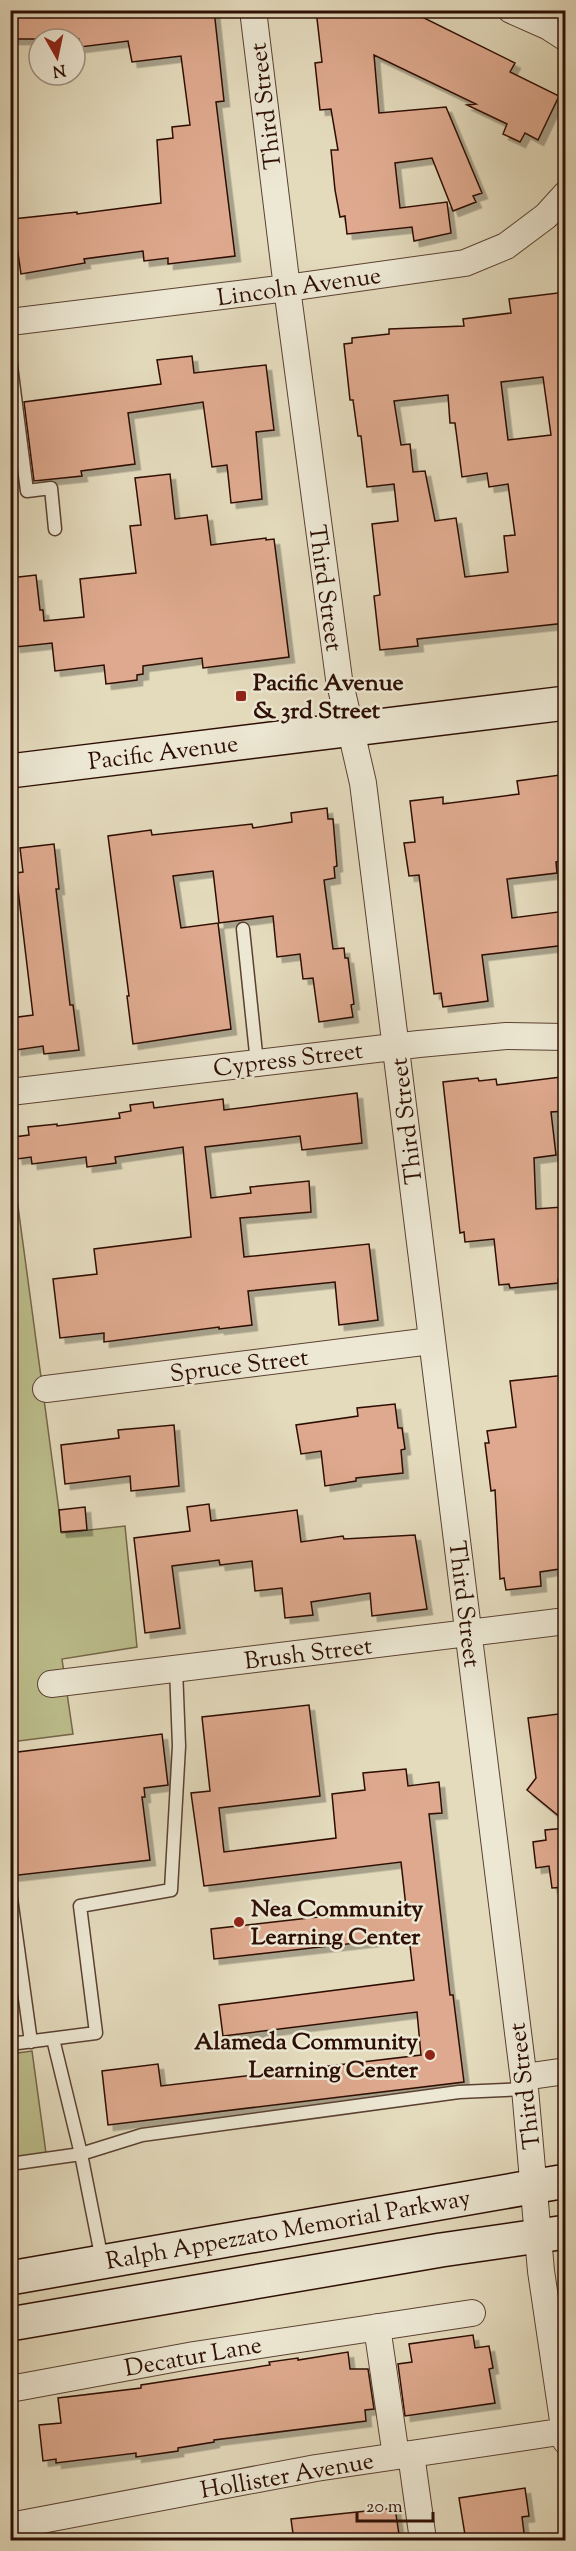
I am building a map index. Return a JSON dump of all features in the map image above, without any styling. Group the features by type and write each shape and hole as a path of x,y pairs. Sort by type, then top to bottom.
{"street":[{"name":"Third Street","path":"253,10 339,680 363,783 524,2083 550,2184 552,2233 541,2271 565,2435"},
{"path":"511,10 549,27 566,38"},
{"name":"Lincoln Avenue","path":"10,322 287,288 465,263 506,246 546,216 566,194"},
{"name":"Pacific Avenue","path":"10,771 566,703"},
{"name":"Cypress Street","path":"10,1092 397,1046 506,1036 566,1038"},
{"name":"Spruce Street","path":"46,1389 431,1341"},
{"name":"Brush Street","path":"51,1684 566,1621"},
{"path":"524,2083 566,2071"},
{"name":"Ralph Appezzato Memorial Parkway","path":"10,2278 550,2184"},
{"name":"Ralph Appezzato Memorial Parkway","path":"10,2324 552,2233"},
{"name":"Decatur Lane","path":"10,2389 194,2355 472,2313"},
{"path":"377,2327 423,2541"},
{"name":"Hollister Avenue","path":"10,2526 304,2470 565,2435"},
{"path":"10,2534 11,2541"}],"lane":[{"path":"10,358 27,491 51,488 56,529"},
{"path":"243,929 257,1063"},
{"path":"10,2044 96,2033 80,1906 171,1890 179,1746 177,1668"},
{"path":"10,1891 31,2042"},
{"path":"53,2038 81,2154 102,2262"},
{"path":"10,2164 81,2154 142,2135 524,2083"}],"green space":[{"path":"10,1147 62,1533 125,1526 137,1647 62,1659 73,1734 11,1742"},
{"path":"32,2051 46,2153 11,2158 10,2054"}],"building":[{"path":"10,10 214,10 224,101 216,102 235,256 168,264 168,258 144,261 143,251 84,259 85,263 21,274 13,219 77,212 77,214 161,203 157,140 173,138 172,127 190,125 181,56 132,62 128,41 87,46 87,27 27,27 27,39 10,39"},
{"path":"316,10 408,10 515,63 510,72 559,96 538,140 525,133 520,142 503,134 507,124 467,105 476,104 374,55 379,113 446,107 482,193 473,196 476,202 453,211 432,158 395,163 400,208 447,202 451,233 414,241 412,227 347,234 345,216 340,217 335,190 331,150 338,150 331,109 320,110 315,63 322,62"},
{"path":"566,292 566,623 417,639 418,646 380,650 374,596 380,595 372,524 398,521 394,484 367,487 361,436 358,436 353,400 350,400 344,344 352,343 352,338 389,334 389,329 464,326 463,319 511,313 509,299","holes":["543,377 551,435 508,440 501,382","448,395 450,423 455,423 462,477 487,473 489,487 508,484 515,535 504,536 508,572 465,577 456,518 435,521 425,471 413,472 410,444 401,445 394,401"]},
{"path":"192,356 194,373 266,365 274,430 256,432 262,499 231,503 227,465 212,467 203,402 128,413 135,464 81,471 82,476 34,481 24,402 161,384 157,360"},
{"path":"170,474 175,519 207,515 211,545 274,539 289,657 203,668 202,658 143,666 143,674 137,675 137,680 106,684 104,665 55,671 52,643 15,647 10,607 10,578 36,575 40,610 43,610 44,621 84,617 80,579 136,573 130,526 141,525 135,478"},
{"path":"560,775 566,823 566,861 556,862 557,873 507,879 512,918 566,911 566,945 482,955 488,1001 443,1007 441,993 434,994 419,875 409,876 404,843 415,842 410,801 443,797 443,804 519,794 517,781"},
{"path":"327,808 328,819 333,819 337,866 334,867 335,878 324,880 333,949 344,948 345,958 348,958 354,1004 351,1005 353,1017 319,1022 313,978 303,979 300,954 277,957 273,916 219,923 213,871 173,876 181,928 218,923 231,1029 133,1044 108,836 151,830 152,835 252,824 253,828 292,822 291,813"},
{"path":"54,844 59,889 56,889 70,1005 73,1005 79,1050 44,1054 43,1046 16,1050 11,1018 33,1015 16,873 23,872 20,848"},
{"path":"478,1078 479,1081 496,1079 497,1085 566,1078 566,1111 551,1112 556,1155 534,1158 536,1209 562,1207 566,1243 566,1278 558,1279 558,1283 510,1288 509,1284 499,1285 494,1239 465,1242 464,1232 460,1233 443,1082"},
{"path":"357,1093 362,1143 302,1150 300,1136 205,1147 211,1198 251,1193 250,1187 309,1181 311,1212 240,1218 244,1257 369,1244 378,1320 339,1325 335,1282 248,1291 252,1325 104,1342 104,1333 60,1338 53,1279 97,1274 94,1249 191,1237 183,1147 115,1157 116,1163 87,1167 86,1157 32,1164 31,1157 17,1159 14,1137 29,1135 28,1127 57,1124 57,1126 120,1118 119,1113 131,1111 130,1105 153,1102 154,1108 223,1099 224,1110"},
{"path":"566,1375 566,1518 560,1519 566,1568 540,1572 541,1586 506,1590 504,1578 500,1579 495,1490 491,1491 485,1443 489,1443 487,1431 516,1427 510,1381"},
{"path":"395,1404 398,1428 402,1428 405,1449 401,1450 403,1473 356,1478 356,1481 325,1486 321,1451 301,1454 296,1425 358,1416 357,1408"},
{"path":"174,1425 179,1486 131,1491 130,1476 65,1484 61,1445 119,1438 118,1430"},
{"path":"209,1504 211,1521 297,1510 301,1542 343,1536 344,1539 415,1535 427,1609 372,1616 370,1593 311,1602 313,1615 285,1618 282,1588 255,1591 252,1561 220,1565 219,1560 172,1566 180,1628 145,1633 134,1538 190,1531 187,1507"},
{"path":"85,1507 87,1530 61,1532 59,1510"},
{"path":"309,1705 320,1796 219,1808 224,1852 336,1838 332,1794 365,1790 363,1773 406,1769 408,1786 439,1782 442,1813 429,1814 450,1995 453,1995 464,2082 108,2125 102,2071 158,2064 161,2086 421,2055 417,2012 223,2036 219,2005 414,1980 409,1937 214,1959 211,1929 406,1907 401,1862 204,1886 191,1793 210,1791 202,1717"},
{"path":"566,1713 566,1742 563,1745 566,1822 527,1790 536,1778 528,1718"},
{"path":"162,1734 168,1785 144,1788 145,1797 142,1797 150,1860 10,1876 10,1753"},
{"path":"566,1828 566,1887 552,1888 549,1866 536,1868 533,1842 546,1840 545,1830"},
{"path":"473,2335 475,2348 489,2346 493,2368 489,2369 495,2403 405,2416 398,2364 412,2362 409,2344"},
{"path":"348,2352 350,2369 368,2369 374,2409 365,2410 366,2421 214,2440 214,2442 178,2448 178,2451 136,2457 136,2453 56,2463 56,2459 43,2461 39,2425 61,2423 58,2398 141,2388 141,2385 270,2365 269,2362"},
{"path":"525,2488 529,2516 522,2517 525,2541 466,2541 459,2498"},
{"path":"395,2508 400,2541 294,2541 291,2519"}],"place":[{"name":"Pacific Avenue & 3rd Street","path":"241,696"},
{"name":"Nea Community Learning Center","path":"239,1922"},
{"name":"Alameda Community Learning Center","path":"430,2055"}]}
